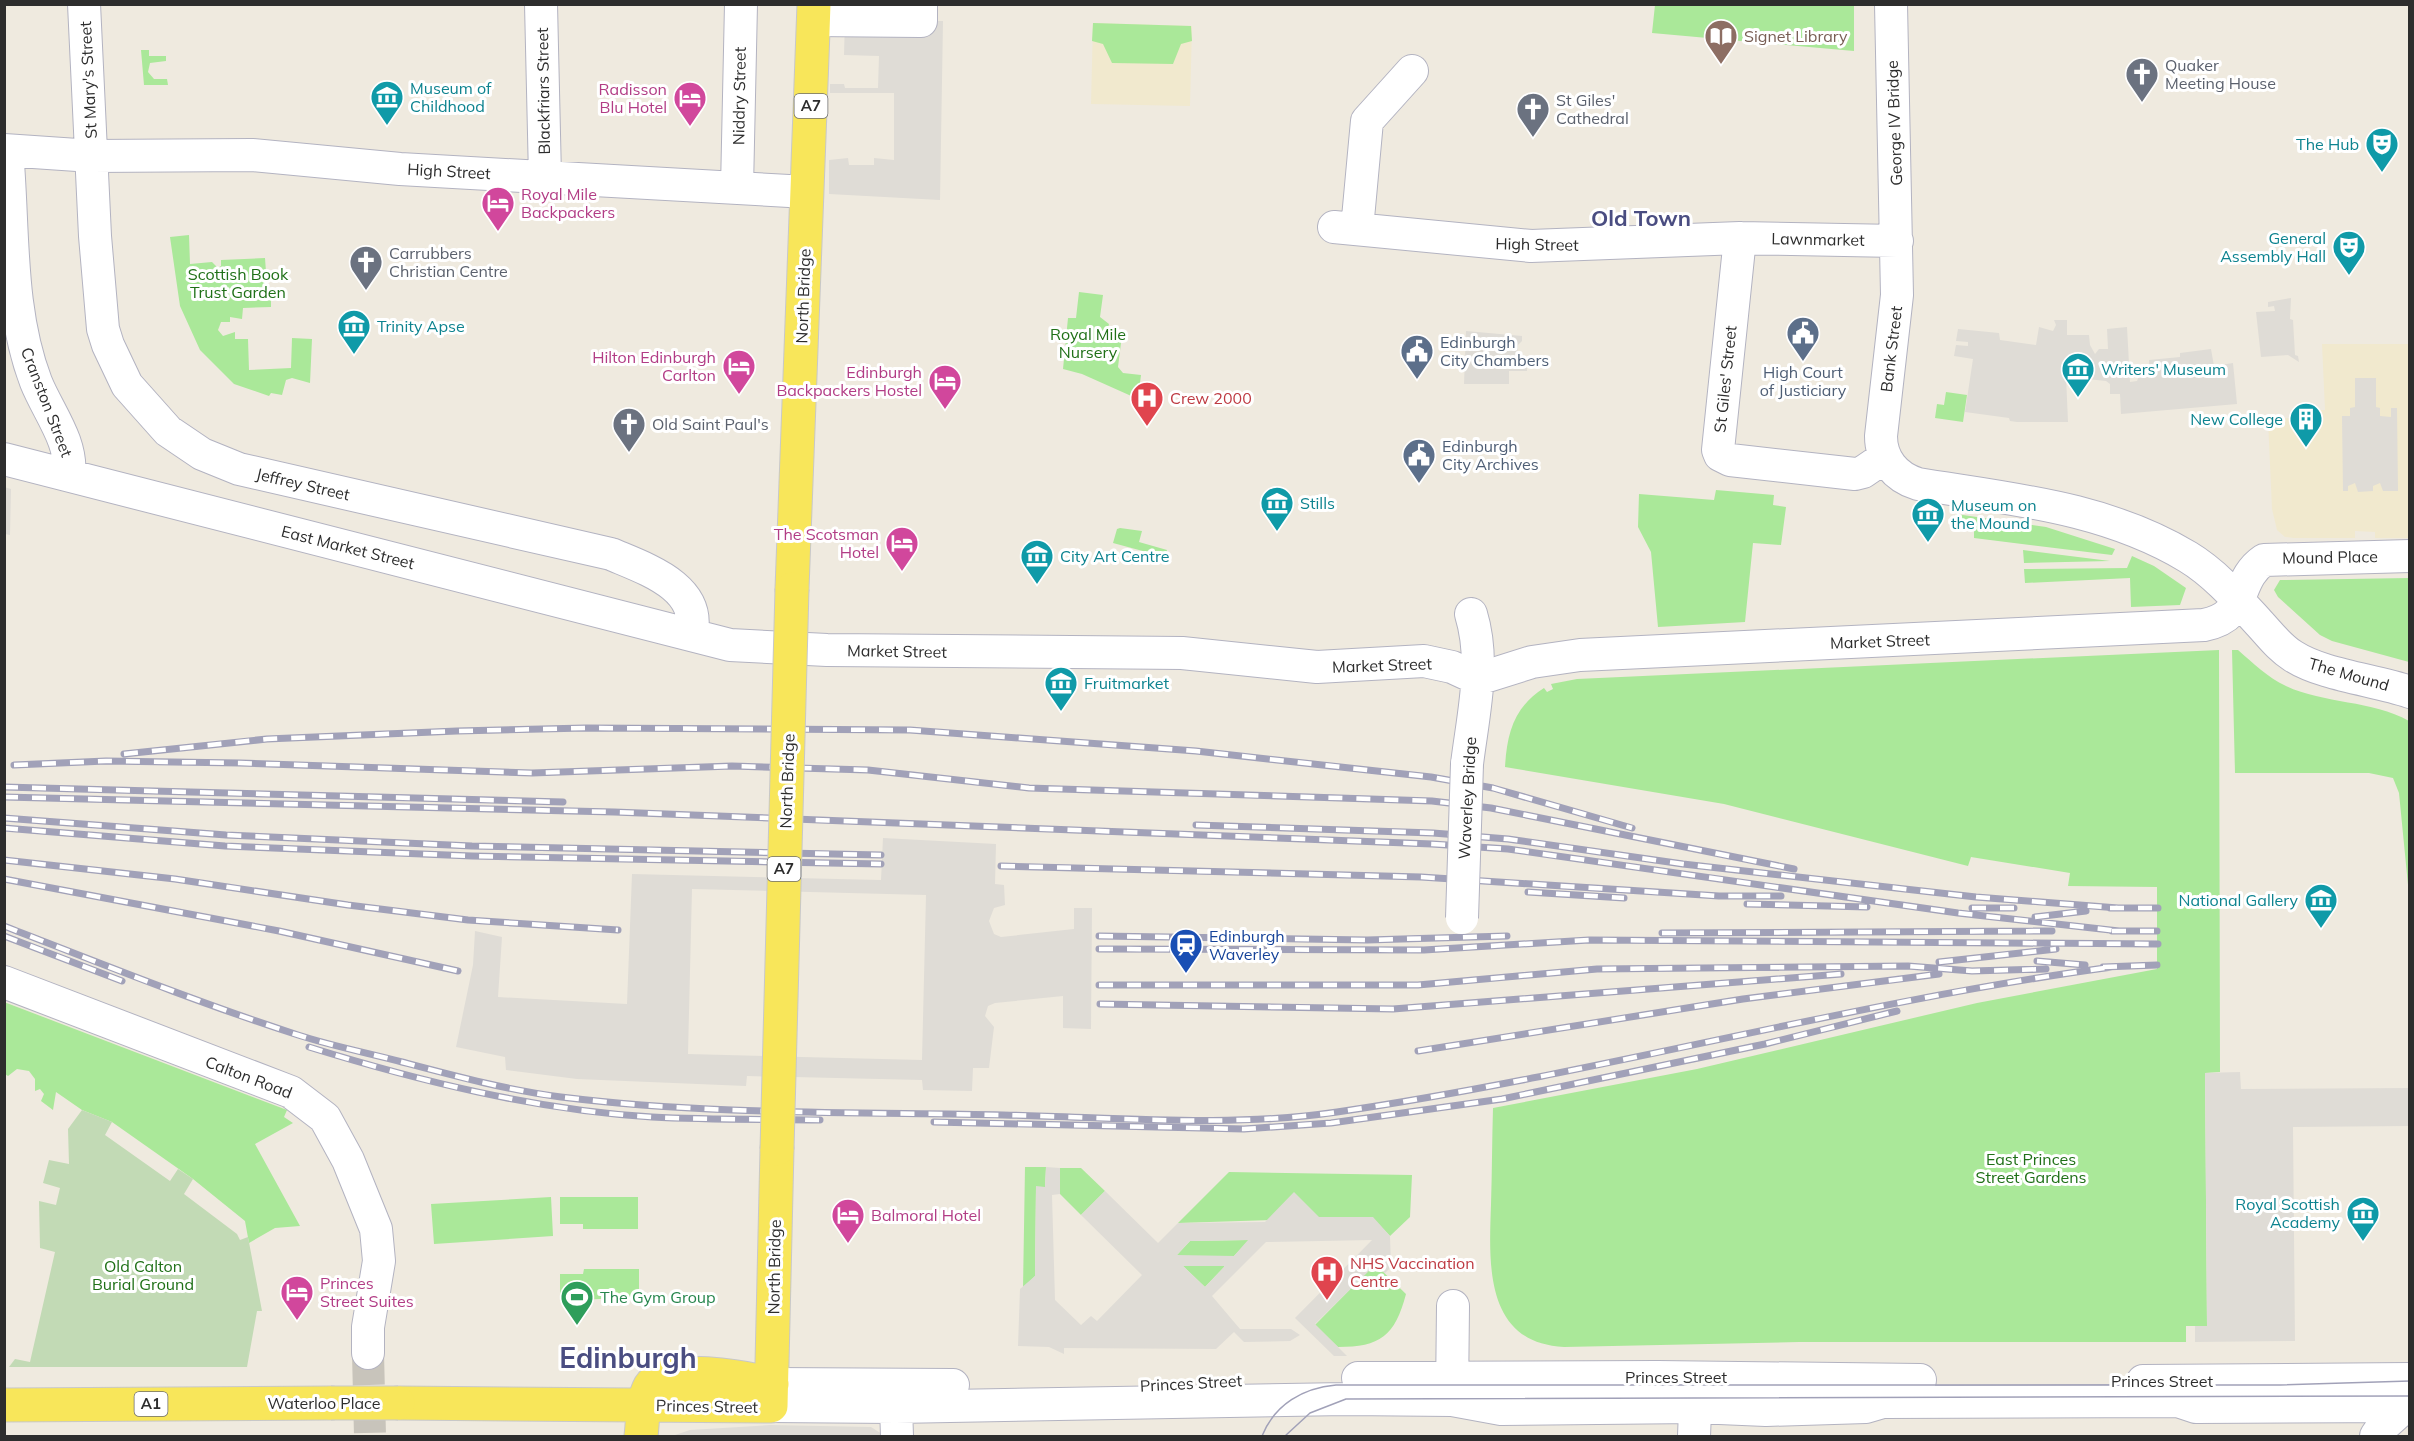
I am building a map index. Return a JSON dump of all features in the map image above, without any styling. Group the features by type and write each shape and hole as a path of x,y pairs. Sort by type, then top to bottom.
{"main road":[{"name":"A7","path":"807,192 814,12"},
{"name":"North Bridge","path":"771,1395 792,589 807,192"},
{"name":"Princes Street","path":"643,1426 651,1385 657,1379 671,1374 737,1375 771,1395"},
{"name":"Princes Street","path":"643,1426 681,1405 771,1395"},
{"name":"Waterloo Place","path":"4,1405 398,1403 643,1426"}],"street":[{"name":"St Mary's Street","path":"84,4 92,156"},
{"name":"Blackfriars Street","path":"541,4 545,177"},
{"name":"Niddry Street","path":"737,188 741,4"},
{"name":"George IV Bridge","path":"1891,4 1897,241"},
{"path":"814,12 921,13"},
{"name":"High Street","path":"1412,71 1367,121 1346,228 1531,246 1740,238"},
{"name":"High Street","path":"6,150 92,156 252,155 374,167 807,192"},
{"name":"Cranston Street","path":"6,150 22,337 36,381 68,449 69,475"},
{"name":"Jeffrey Street","path":"92,156 100,303 108,345 127,385 150,413 184,444 239,469 611,554 654,573 681,592 692,610 691,635"},
{"name":"Lawnmarket","path":"1740,238 1897,241"},
{"name":"St Giles' Street","path":"1740,238 1718,450 1720,456 1730,460 1855,474 1863,472 1885,457"},
{"name":"Bank Street","path":"1885,457 1881,435 1897,295 1897,241"},
{"name":"The Mound","path":"1885,457 1898,474 1918,484 2068,509 2122,526 2188,557 2215,577 2278,645 2300,660 2409,692"},
{"name":"East Market Street","path":"4,459 691,635"},
{"name":"Mound Place","path":"2239,602 2252,571 2264,560 2409,556"},
{"name":"Market Street","path":"691,635 739,646 826,650 1182,653 1317,667 1424,662 1452,667 1478,679 1532,662 1580,654 2204,625 2224,620 2239,602"},
{"name":"Waverley Bridge","path":"1462,918 1467,764 1478,679 1476,636 1471,614"},
{"name":"Calton Road","path":"4,982 291,1092 314,1108 338,1140 376,1229 379,1261 368,1327 368,1353"},
{"path":"1452,1388 1454,1306"},
{"name":"Princes Street","path":"771,1395 996,1388 1163,1386 1171,1381 1180,1380 1452,1388 1501,1409 1695,1407 1766,1410 1866,1407 1883,1402 2166,1401 2178,1401 2196,1407 2408,1398"},
{"name":"Princes Street","path":"771,1395 896,1422 1452,1388"},
{"path":"2376,1437 2408,1398"}],"shaded area":[{"path":"845,20 943,21 940,200 829,194 829,160 848,158 849,165 874,165 874,158 894,160 894,93 830,93 830,84 844,84 845,88 878,88 879,56 844,55"},
{"path":"1093,23 1192,26 1190,106 1091,104"},
{"path":"2291,298 2290,319 2293,320 2295,355 2298,356 2299,362 2288,355 2261,357 2256,312 2275,311 2274,306 2268,307 2268,302"},
{"path":"2054,320 2067,320 2067,335 2089,335 2090,345 2095,354 2099,349 2108,349 2107,329 2127,327 2130,382 2137,381 2139,376 2149,375 2149,360 2180,357 2180,353 2211,349 2214,366 2233,363 2237,404 2121,414 2120,394 2110,394 2110,384 2106,381 2087,379 2086,373 2071,373 2066,376 2068,422 2017,422 2010,421 2009,418 1965,412 1973,359 1954,356 1956,345 1968,346 1968,342 1956,341 1958,329 1999,333 2000,340 2036,345 2039,327 2053,331 2056,325"},
{"path":"1466,331 1522,336 1517,355 1527,357 1527,371 1509,371 1509,384 1464,384"},
{"name":"New College","path":"2322,344 2409,344 2409,538 2375,538 2375,532 2355,531 2355,538 2294,538 2285,537 2277,530 2272,509 2268,419 2320,417 2320,410 2325,410"},
{"path":"2355,378 2376,378 2376,407 2380,408 2380,416 2391,417 2391,408 2397,408 2398,491 2383,491 2380,483 2373,486 2373,491 2358,492 2355,483 2348,486 2348,491 2343,491 2342,416 2350,416 2350,408 2355,407"},
{"path":"4,487 11,489 10,535 5,534"},
{"path":"883,838 996,844 995,884 1004,885 1005,905 994,908 989,921 994,934 1001,937 1074,929 1074,908 1092,908 1091,1029 1063,1028 1063,996 995,1003 988,1006 985,1016 994,1027 989,1068 973,1068 972,1091 923,1090 922,1080 747,1076 746,1086 577,1079 506,1070 505,1057 456,1047 473,965 475,931 502,937 498,997 627,1004 632,874 881,880","holes":["692,889 926,895 922,1060 688,1054"]},
{"path":"2240,1072 2241,1089 2409,1088 2409,1126 2293,1127 2295,1341 2195,1342 2195,1326 2207,1326 2205,1073"},
{"path":"1046,1167 1060,1168 1060,1194 1052,1195 1055,1300 1081,1325 1091,1316 1097,1321 1142,1275 1081,1215 1105,1191 1158,1243 1178,1223 1265,1222 1294,1192 1319,1217 1373,1217 1390,1236 1391,1267 1385,1273 1375,1265 1315,1324 1347,1356 1334,1356 1295,1318 1372,1240 1266,1242 1212,1296 1240,1329 1291,1329 1300,1335 1290,1341 1244,1342 1234,1332 1216,1349 1064,1348 1064,1354 1049,1347 1018,1346 1020,1289 1035,1276 1036,1186 1045,1187","holes":["1248,1240 1234,1256 1177,1255 1190,1241","1183,1266 1224,1266 1224,1267 1205,1287"]},
{"path":"770,1425 871,1427 885,1436 672,1436 690,1430"}],"green space":[{"path":"1655,5 1854,5 1854,51 1652,33"},
{"path":"1093,23 1191,26 1192,41 1181,44 1173,64 1112,63 1103,44 1092,41"},
{"path":"141,50 149,50 149,56 166,56 166,61 150,63 148,72 154,79 167,79 168,85 144,85"},
{"name":"Scottish Book Trust Garden","path":"189,235 190,264 212,262 218,268 221,266 221,260 265,258 267,286 260,291 263,296 271,297 271,307 243,308 242,319 230,317 230,322 221,322 218,330 223,336 235,332 235,339 248,339 249,370 291,368 292,338 312,339 310,383 292,378 286,380 282,395 271,393 269,396 234,384 200,350 180,306 170,237"},
{"name":"Royal Mile Nursery","path":"1079,292 1103,295 1100,317 1109,324 1107,333 1122,335 1118,367 1123,373 1141,375 1138,399 1082,374 1063,369 1068,318 1076,318"},
{"path":"1946,392 1967,395 1963,422 1935,418 1937,404 1944,405"},
{"path":"1716,490 1774,495 1773,505 1786,507 1781,545 1753,543 1745,622 1658,627 1651,552 1638,527 1639,494 1714,500"},
{"path":"1956,514 2046,527 2115,549 2112,555 1974,538 1974,527 1961,525"},
{"path":"1117,529 1142,531 1139,542 1167,550 1165,557 1113,543"},
{"path":"2023,550 2110,561 2024,563"},
{"path":"2132,556 2154,566 2186,588 2180,605 2131,607 2130,578 2025,583 2024,569 2127,568"},
{"path":"2409,578 2409,662 2332,641 2320,635 2278,597 2274,590 2280,580"},
{"name":"East Princes Street Gardens","path":"2219,650 2220,1072 2205,1073 2207,1326 2186,1326 2186,1342 1799,1342 1564,1347 1538,1342 1519,1331 1505,1316 1492,1274 1490,1228 1493,1108 1697,1069 1977,1003 2157,969 2157,887 2068,886 2070,873 1971,857 1968,866 1724,804 1505,767 1510,732 1514,722 1519,712 1534,695 1544,688 1547,692 1553,689 1551,684 1577,679"},
{"path":"2232,650 2238,650 2266,674 2286,686 2316,696 2380,709 2409,721 2409,895 2399,793 2393,778 2369,773 2235,773"},
{"path":"4,1002 287,1110 284,1117 293,1123 255,1144 300,1226 275,1228 249,1243 245,1221 193,1179 112,1122 82,1110 56,1092 53,1110 41,1101 44,1094 40,1089 35,1091 35,1079 29,1071 17,1069 8,1076 5,1074"},
{"name":"Old Calton Burial Ground","path":"82,1110 112,1122 105,1135 170,1181 178,1169 193,1179 184,1194 237,1234 240,1240 248,1237 262,1311 257,1311 247,1367 9,1367 15,1359 30,1362 55,1252 40,1248 39,1201 56,1205 60,1188 43,1183 49,1160 69,1164 68,1129"},
{"path":"1025,1167 1046,1167 1045,1187 1036,1187 1035,1276 1023,1289"},
{"path":"1060,1168 1081,1168 1105,1191 1081,1215 1060,1194"},
{"path":"1229,1172 1412,1175 1410,1217 1390,1236 1372,1217 1178,1223"},
{"path":"551,1197 553,1236 434,1244 431,1204"},
{"path":"560,1197 638,1197 638,1229 583,1229 583,1224 560,1224"},
{"path":"1249,1240 1234,1256 1176,1256 1190,1241"},
{"path":"1375,1264 1406,1294 1397,1320 1384,1336 1375,1341 1365,1345 1338,1347 1315,1325"},
{"path":"1183,1266 1225,1266 1205,1287"},
{"path":"584,1269 639,1269 639,1297 560,1301 560,1274 583,1274"}],"tunnel":[{"path":"368,1353 370,1436"}],"tram line":[{"path":"1262,1436 1274,1415 1292,1400 1312,1390 1336,1385 2280,1385 2410,1381"},
{"path":"1285,1436 1310,1413 1346,1399 2410,1396"}],"railway":[{"path":"124,754 267,739 457,731 586,728 910,730 1196,751 1431,777 1493,788 1632,828"},
{"path":"14,765 106,761 240,763 532,773 732,766 868,770 1029,788 1432,801 1491,808 1794,869"},
{"path":"4,787 563,802"},
{"path":"4,797 614,812 1432,844 1508,849 1958,913 2119,931"},
{"path":"4,818 226,835 472,846 881,855"},
{"path":"1196,825 1433,833 1508,839 1683,864 1976,897 2118,908"},
{"path":"4,828 225,846 472,856 881,864"},
{"path":"4,860 175,879 468,920 618,930"},
{"path":"1001,866 1421,877 1719,896 1781,896"},
{"path":"4,879 279,931 458,971"},
{"path":"1528,892 1624,898"},
{"path":"1747,904 1867,907"},
{"path":"1972,908 2014,908"},
{"path":"2110,908 2158,908"},
{"path":"2035,917 2086,911"},
{"path":"4,926 187,996 298,1035 501,1087 541,1094 616,1103 726,1110 1212,1121 1296,1117 1435,1096 1918,999 2112,967"},
{"path":"1662,933 2052,931"},
{"path":"2112,931 2157,931"},
{"path":"4,936 122,981"},
{"path":"1099,936 1367,940 1507,936"},
{"path":"1099,949 1424,950 1589,940 2158,944"},
{"path":"1939,962 2056,949"},
{"path":"2037,961 2085,965"},
{"path":"2103,967 2157,965"},
{"path":"1099,985 1418,985 1597,969 1908,966 1972,971 2046,969"},
{"path":"1100,1004 1393,1009 1841,974"},
{"path":"1418,1051 1743,999 1939,974"},
{"path":"934,1122 1244,1129 1331,1123 1502,1099 1765,1044 1897,1011"},
{"path":"309,1047 435,1082 565,1108 652,1117 820,1120"}],"place":[{"name":"Signet Library","path":"1721,65"},
{"name":"Quaker Meeting House","path":"2142,103"},
{"name":"Museum of Childhood","path":"387,126"},
{"name":"Radisson Blu Hotel","path":"690,127"},
{"name":"St Giles' Cathedral","path":"1533,138"},
{"name":"The Hub","path":"2382,173"},
{"name":"Royal Mile Backpackers","path":"498,232"},
{"name":"General Assembly Hall","path":"2349,276"},
{"name":"Carrubbers Christian Centre","path":"366,291"},
{"name":"Trinity Apse","path":"354,355"},
{"name":"High Court of Justiciary","path":"1803,362"},
{"name":"Edinburgh City Chambers","path":"1417,380"},
{"name":"Hilton Edinburgh Carlton","path":"739,395"},
{"name":"Writers' Museum","path":"2078,398"},
{"name":"Edinburgh Backpackers Hostel","path":"945,410"},
{"name":"Crew 2000","path":"1147,427"},
{"name":"New College","path":"2306,448"},
{"name":"Old Saint Paul's","path":"629,453"},
{"name":"Edinburgh City Archives","path":"1419,484"},
{"name":"Stills","path":"1277,532"},
{"name":"Museum on the Mound","path":"1928,543"},
{"name":"The Scotsman Hotel","path":"902,572"},
{"name":"City Art Centre","path":"1037,585"},
{"name":"Fruitmarket","path":"1061,712"},
{"name":"National Gallery","path":"2321,929"},
{"name":"Edinburgh Waverley","path":"1186,974"},
{"name":"Royal Scottish Academy","path":"2363,1242"},
{"name":"Balmoral Hotel","path":"848,1244"},
{"name":"NHS Vaccination Centre","path":"1327,1301"},
{"name":"Princes Street Suites","path":"297,1321"},
{"name":"The Gym Group","path":"577,1326"}],"district":[{"name":"Old Town","path":"1641,218"},
{"name":"Edinburgh","path":"628,1358"}]}
